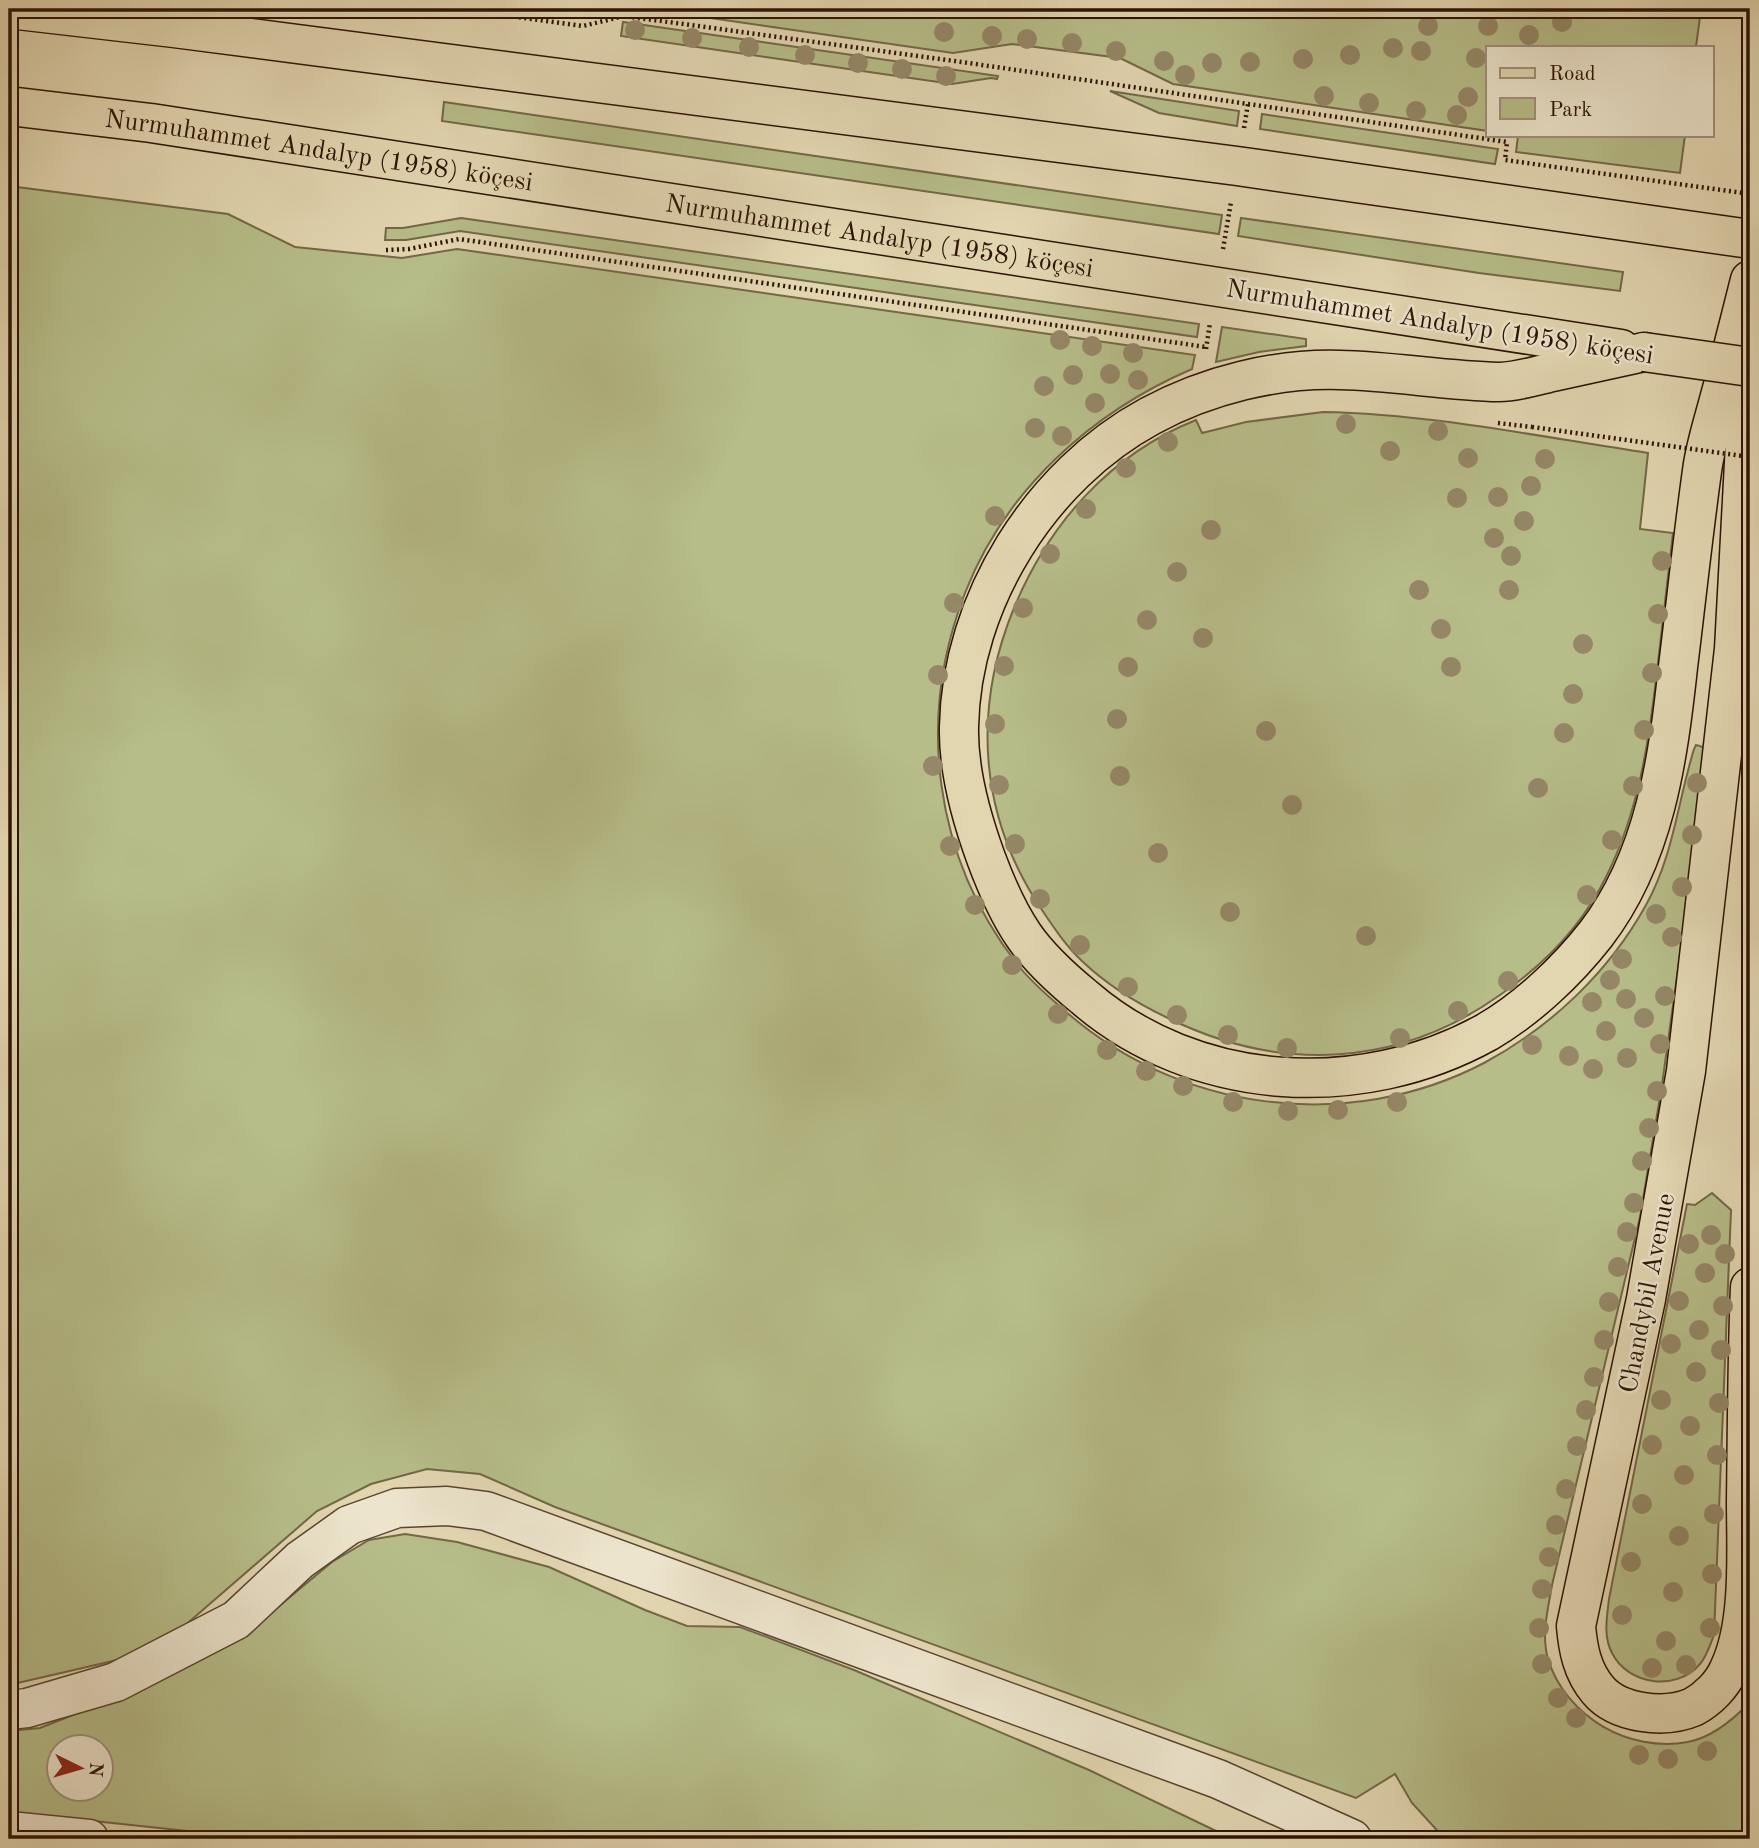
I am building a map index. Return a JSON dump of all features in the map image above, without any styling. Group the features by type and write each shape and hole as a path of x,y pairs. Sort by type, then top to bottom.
{"main road":[{"path":"9,9 1196,160 1750,239"},
{"name":"Nurmuhammet Andalyp (1958) köçesi","path":"9,106 151,123 1750,367"},
{"path":"1644,352 1507,383 1342,369 1307,370 1249,379 1209,391 1153,414 1099,449 1069,478 1017,541 983,607 962,687 959,728 962,768 972,815 998,888 1022,934 1061,977 1121,1025 1170,1050 1206,1063 1251,1074 1288,1079 1364,1075 1422,1061 1493,1028 1555,979 1599,931 1632,873 1662,785 1703,462 1750,281"},
{"name":"Chandybil Avenue","path":"1750,351 1734,649 1686,1070 1646,1299 1576,1626 1578,1648 1585,1670 1599,1691 1615,1703 1632,1709 1668,1713 1691,1707 1706,1698 1729,1670 1741,1632 1746,1568 1750,1287"}],"lane":[{"path":"9,1710 27,1709 116,1682 236,1620 300,1560 349,1525 397,1508 447,1506 486,1511 1218,1779 1352,1839"},
{"path":"9,1831 89,1839"}],"path":[{"path":"459,9 583,26 624,16 1103,82 1507,142 1505,160 1750,194"},
{"path":"386,250 409,249 459,239 1206,347"},
{"path":"1532,428 1750,457"}],"green space":[{"path":"526,9 612,9 581,17"},
{"path":"648,9 1701,9 1696,46 1486,46 1486,131 1173,84 1120,58 1012,44 953,53"},
{"path":"623,22 998,76 997,79 952,84 621,36"},
{"path":"1110,91 1239,111 1237,126 1159,113"},
{"path":"444,102 1222,215 1219,234 442,121"},
{"path":"1262,114 1498,149 1495,164 1260,129"},
{"path":"1518,136 1685,136 1680,173 1516,152"},
{"path":"9,186 228,214 295,247 402,258 457,249 1195,355 1192,369 1120,408 1056,458 1028,488 1003,521 982,556 965,593 950,641 941,689 938,738 942,786 951,833 967,879 989,923 1017,964 1064,1010 1109,1044 1159,1071 1212,1090 1266,1101 1322,1104 1377,1099 1432,1085 1484,1063 1532,1033 1576,996 1596,975 1631,930 1646,905 1663,868 1694,749 1696,745 1703,747 1706,752 1706,766 1662,1085 1640,1217 1552,1585 1545,1641 1548,1659 1569,1698 1585,1714 1623,1736 1666,1744 1697,1740 1722,1727 1750,1702 1750,1839 1445,1839 1412,1803 1395,1774 1356,1798 555,1507 480,1474 427,1469 371,1484 317,1511 182,1628 130,1657 9,1685"},
{"path":"461,218 1199,324 1197,337 460,231 406,240 385,240 386,228 403,228"},
{"path":"1241,218 1623,272 1620,291 1479,273 1238,236"},
{"path":"1222,327 1306,339 1306,346 1259,352 1216,362"},
{"path":"1323,412 1446,422 1648,453 1640,529 1673,533 1654,697 1635,800 1607,875 1574,927 1547,957 1517,983 1461,1019 1421,1037 1380,1048 1339,1054 1297,1054 1254,1048 1212,1036 1170,1019 1112,986 1076,955 1042,910 1021,875 1005,838 994,800 988,724 992,685 1001,646 1028,577 1065,520 1110,472 1165,434 1196,420 1202,433 1246,422"},
{"path":"1712,1193 1731,1210 1714,1635 1702,1661 1690,1673 1678,1679 1653,1681 1629,1672 1619,1664 1612,1653 1607,1633 1609,1599 1687,1204 1695,1205"},
{"path":"405,1534 457,1542 549,1567 687,1626 740,1627 854,1670 1089,1770 1214,1830 1241,1839 264,1839 9,1812 9,1731 40,1728 106,1702 237,1641 332,1562 369,1540"}]}
